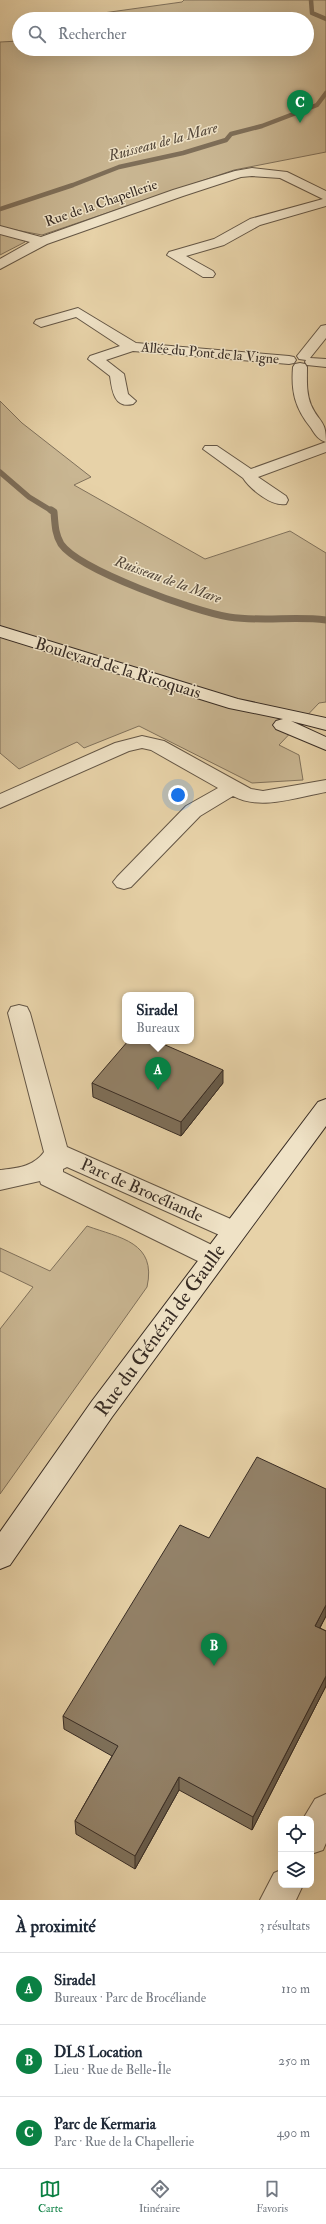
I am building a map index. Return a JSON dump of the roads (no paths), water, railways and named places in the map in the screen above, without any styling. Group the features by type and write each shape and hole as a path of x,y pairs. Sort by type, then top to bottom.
{"street":[{"name":"Rue de la Chapellerie","path":"0,265 42,241 218,180 264,178 307,186 326,196"},
{"path":"208,274 174,255 219,242 255,222 326,202"},
{"path":"0,230 42,241"},
{"name":"Allée du Pont de la Vigne","path":"41,323 78,312 132,347"},
{"path":"326,330 306,362 298,390 305,411 326,437"},
{"name":"Allée du Pont de la Vigne","path":"128,401 120,396 117,374 95,359 132,347 306,362"},
{"path":"249,475 326,447"},
{"path":"211,449 249,475 252,480 280,500"},
{"name":"Boulevard de la Ricoquais","path":"0,631 44,646 236,704 251,706 326,724"},
{"name":"Boulevard de la Ricoquais","path":"236,704 249,712 326,744"},
{"path":"0,802 122,746 142,742 157,745 246,795 263,797 326,786"},
{"path":"124,882 192,811 232,788"},
{"name":"Parc de Brocéliande","path":"19,1013 56,1154 51,1164 50,1177 213,1256"},
{"name":"Rue du Général de Gaulle","path":"0,1556 102,1409 213,1256 326,1108"},
{"name":"Parc de Brocéliande","path":"0,1180 37,1173 67,1156 233,1231"},
{"path":"314,1832 326,1810"},
{"path":"278,1900 284,1888"}],"waterway":[{"name":"Ruisseau de la Mare","path":"311,0 312,12"},
{"name":"Ruisseau de la Mare","path":"314,14 326,19"},
{"name":"Ruisseau de la Mare","path":"0,209 73,185 119,167 183,153 226,140 231,134 262,126 317,105 326,93"},
{"name":"Ruisseau de la Mare","path":"0,472 29,497 52,511"},
{"name":"Ruisseau de la Mare","path":"51,510 54,512 59,540 61,544 72,554 90,566 166,599 229,617 254,619 326,620"}],"place":[{"name":"Parc de Kermaria","path":"300,123"},
{"name":"Siradel","path":"158,1090"},
{"name":"DLS Location","path":"214,1666"}]}
